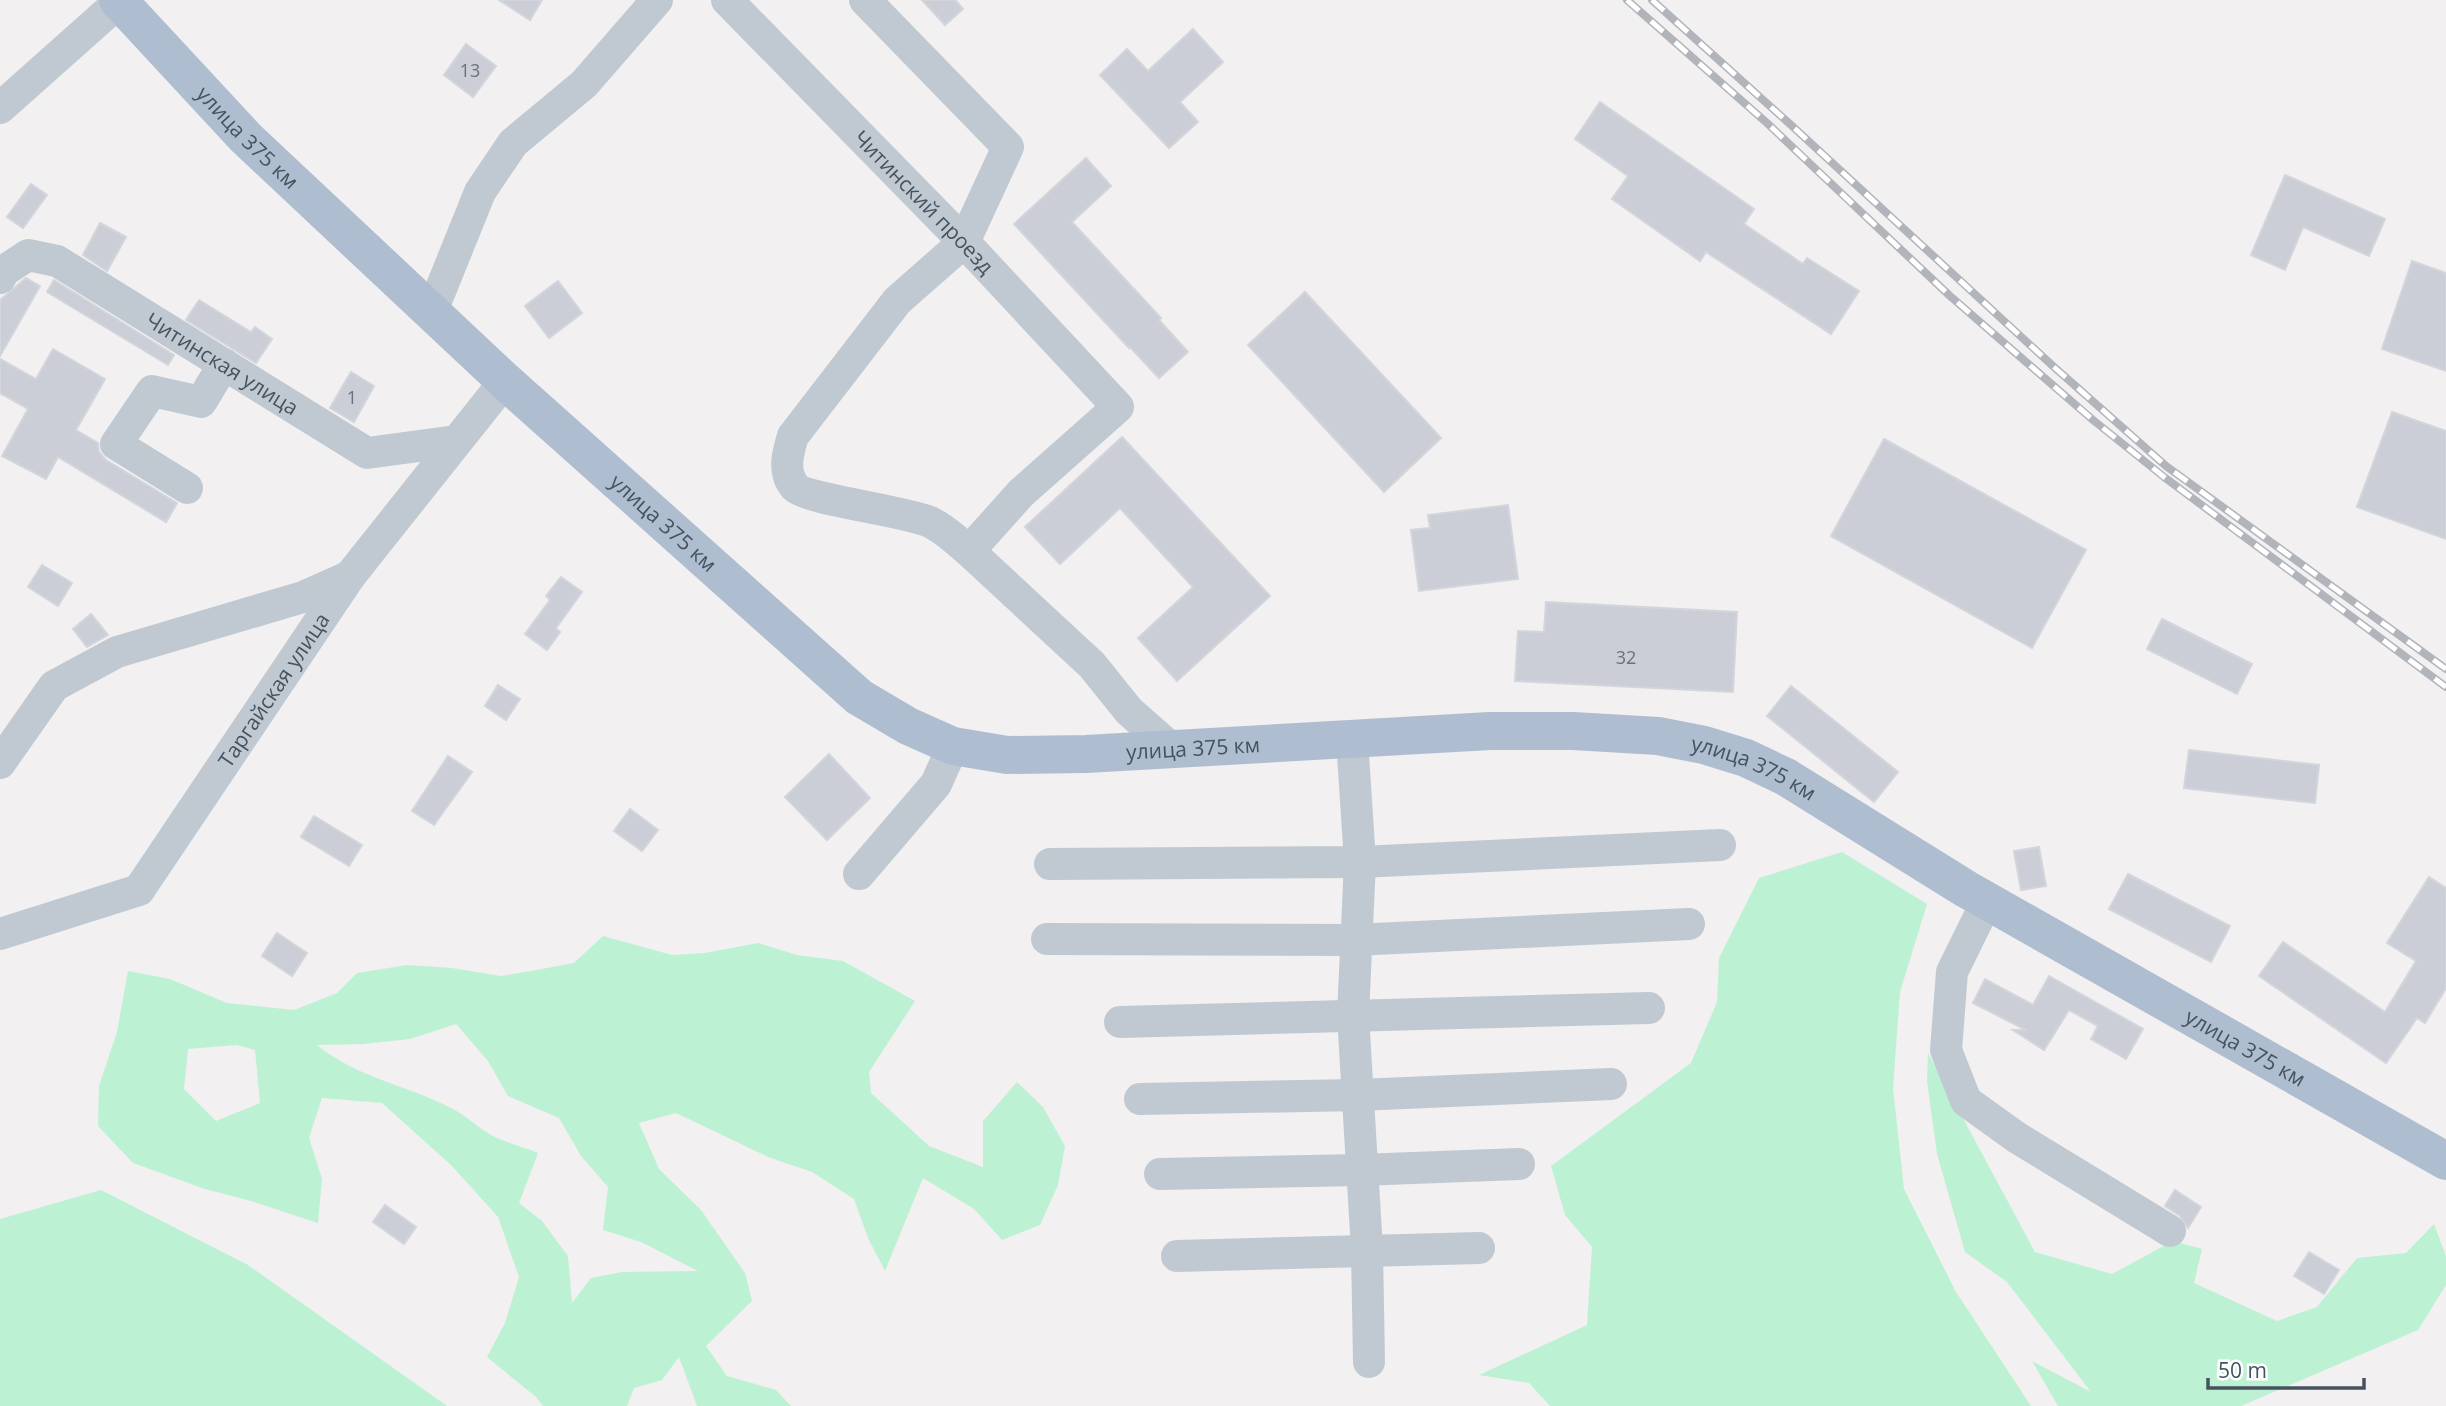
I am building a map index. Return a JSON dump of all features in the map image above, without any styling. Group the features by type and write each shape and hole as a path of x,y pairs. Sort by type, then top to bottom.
{"main road":[{"name":"улица 375 км","path":"118,1 246,138 505,381 859,697 908,726 953,746 1007,755 1040,756 1490,731 1573,731 1658,736 1704,745 1746,758 1786,776 1987,901 2446,1161"}],"street":[{"path":"432,312 480,192 513,143 583,84 657,0"},
{"name":"Читинский проезд","path":"727,0 964,242 1118,407 1021,493 969,551"},
{"path":"865,0 1008,147 964,242 897,301 793,436 786,457 789,474 796,488 809,495 891,510 930,522 948,533 1092,665 1129,711 1171,748"},
{"path":"0,108 118,1"},
{"name":"Читинская улица","path":"0,278 4,271 28,255 57,261 368,453 456,441"},
{"path":"187,488 116,444 152,391 201,402 224,364"},
{"name":"Таргайская улица","path":"0,934 139,890 350,576 505,381"},
{"path":"0,764 54,687 117,652 303,597 350,576"},
{"path":"1352,739 1360,862 1354,940 1353,1015 1359,1095 1360,1170 1367,1250 1369,1362"},
{"path":"859,874 936,784 953,746"},
{"path":"1049,864 1360,862 1720,845"},
{"path":"1987,901 1952,972 1946,1050 1966,1101 2016,1137 2170,1231"},
{"path":"1047,939 1354,940 1689,924"},
{"path":"1120,1021 1649,1008"},
{"path":"1140,1099 1359,1095 1611,1084"},
{"path":"1160,1174 1519,1164"},
{"path":"1177,1256 1479,1248"}],"green space":[{"path":"1842,852 1927,904 1900,992 1893,1088 1904,1189 1956,1292 2031,1406 1550,1406 1529,1383 1479,1375 1587,1325 1592,1247 1565,1215 1551,1166 1691,1063 1717,1002 1719,958 1759,878"},
{"path":"603,936 672,955 705,953 758,943 797,955 843,961 915,1001 869,1072 871,1093 929,1146 983,1167 983,1121 1017,1082 1043,1107 1065,1146 1058,1185 1040,1225 1002,1240 974,1209 923,1178 885,1271 868,1238 854,1199 812,1172 768,1157 676,1113 639,1123 659,1169 701,1210 745,1273 752,1301 706,1346 727,1376 776,1390 791,1406 697,1406 679,1357 662,1380 634,1388 627,1406 543,1406 536,1397 487,1357 505,1323 519,1277 498,1217 451,1165 382,1103 322,1098 309,1138 322,1179 318,1223 205,1189 133,1163 98,1126 99,1086 117,1032 128,971 170,979 227,1003 294,1010 337,993 357,973 407,965 452,968 501,976 574,963","holes":["456,1024 488,1061 508,1096 559,1118 581,1156 608,1187 603,1230 641,1242 698,1271 622,1272 591,1278 572,1303 568,1256 542,1221 519,1203 538,1153 493,1136 458,1112 436,1101 349,1066 317,1045 410,1039","237,1045 255,1050 260,1103 216,1121 184,1089 188,1049"]},
{"path":"1928,1053 2035,1252 2112,1274 2173,1241 2202,1249 2194,1283 2277,1321 2317,1307 2357,1258 2406,1253 2434,1224 2446,1256 2446,1285 2418,1330 2241,1406 2058,1406 2032,1361 2091,1392 2007,1282 1965,1252 1937,1154 1927,1081"},
{"path":"101,1190 248,1265 447,1406 0,1406 0,1219"}],"building":[{"path":"499,0 542,0 530,20"},
{"path":"922,0 955,0 963,9 945,25"},
{"path":"1193,29 1223,62 1180,102 1198,122 1169,148 1100,75 1127,49 1148,71"},
{"path":"466,44 496,66 473,97 444,75"},
{"path":"1600,102 1754,209 1744,224 1803,264 1807,258 1859,291 1831,334 1706,252 1700,261 1612,199 1628,176 1575,139"},
{"path":"1086,158 1111,186 1072,222 1161,318 1159,320 1188,352 1159,378 1014,224"},
{"path":"2285,175 2385,219 2369,256 2303,227 2285,270 2251,255"},
{"path":"31,184 47,195 23,228 7,217"},
{"path":"100,223 126,237 107,271 83,255"},
{"path":"2412,261 2446,273 2446,371 2382,349"},
{"path":"26,278 40,286 0,356 0,300"},
{"path":"54,280 174,355 168,365 47,292"},
{"path":"558,281 582,313 549,338 525,306"},
{"path":"1305,292 1441,438 1384,492 1248,345"},
{"path":"199,300 251,332 255,327 272,339 256,363 186,320"},
{"path":"53,349 105,379 76,430 98,443 99,452 106,460 177,503 166,522 58,457 46,479 2,456 28,409 0,393 0,359 36,379"},
{"path":"351,372 374,386 354,422 330,408"},
{"path":"2392,412 2446,431 2446,539 2357,507"},
{"path":"1122,437 1270,596 1177,681 1138,638 1193,587 1120,508 1060,564 1025,527"},
{"path":"1884,439 2086,550 2032,648 1831,536"},
{"path":"1508,505 1518,579 1419,591 1411,530 1430,528 1428,515"},
{"path":"42,565 72,583 58,606 28,587"},
{"path":"561,577 582,592 556,628 560,632 547,650 525,634 550,600 546,596"},
{"path":"1546,602 1737,612 1733,692 1515,681 1518,631 1544,632"},
{"path":"91,614 108,635 87,647 73,629"},
{"path":"2162,619 2252,664 2237,694 2147,649"},
{"path":"498,685 520,699 506,720 485,706"},
{"path":"1791,686 1898,772 1874,802 1767,716"},
{"path":"2189,750 2319,765 2315,803 2184,788"},
{"path":"829,754 870,798 827,840 785,797"},
{"path":"448,756 472,772 434,825 412,811"},
{"path":"630,809 658,830 642,851 614,831"},
{"path":"314,816 362,845 349,866 301,837"},
{"path":"2039,847 2046,886 2021,890 2014,851"},
{"path":"2128,874 2230,926 2211,962 2109,909"},
{"path":"2429,877 2446,888 2446,988 2425,1023 2417,1018 2386,1063 2259,976 2283,942 2385,1012 2416,961 2387,943"},
{"path":"277,933 307,953 292,976 262,956"},
{"path":"2049,976 2143,1029 2126,1059 2091,1039 2098,1026 2069,1010 2044,1050 2013,1030 2026,1030 1973,1003 1985,979 2033,1005"},
{"path":"2175,1190 2201,1207 2188,1228 2180,1216 2165,1206"},
{"path":"385,1205 416,1227 404,1244 373,1222"},
{"path":"2309,1252 2339,1270 2324,1294 2294,1276"}],"railway":[{"path":"1627,0 1767,123 1950,296 2093,420 2164,477 2446,687"},
{"path":"1652,0 2166,466 2446,669"}]}
